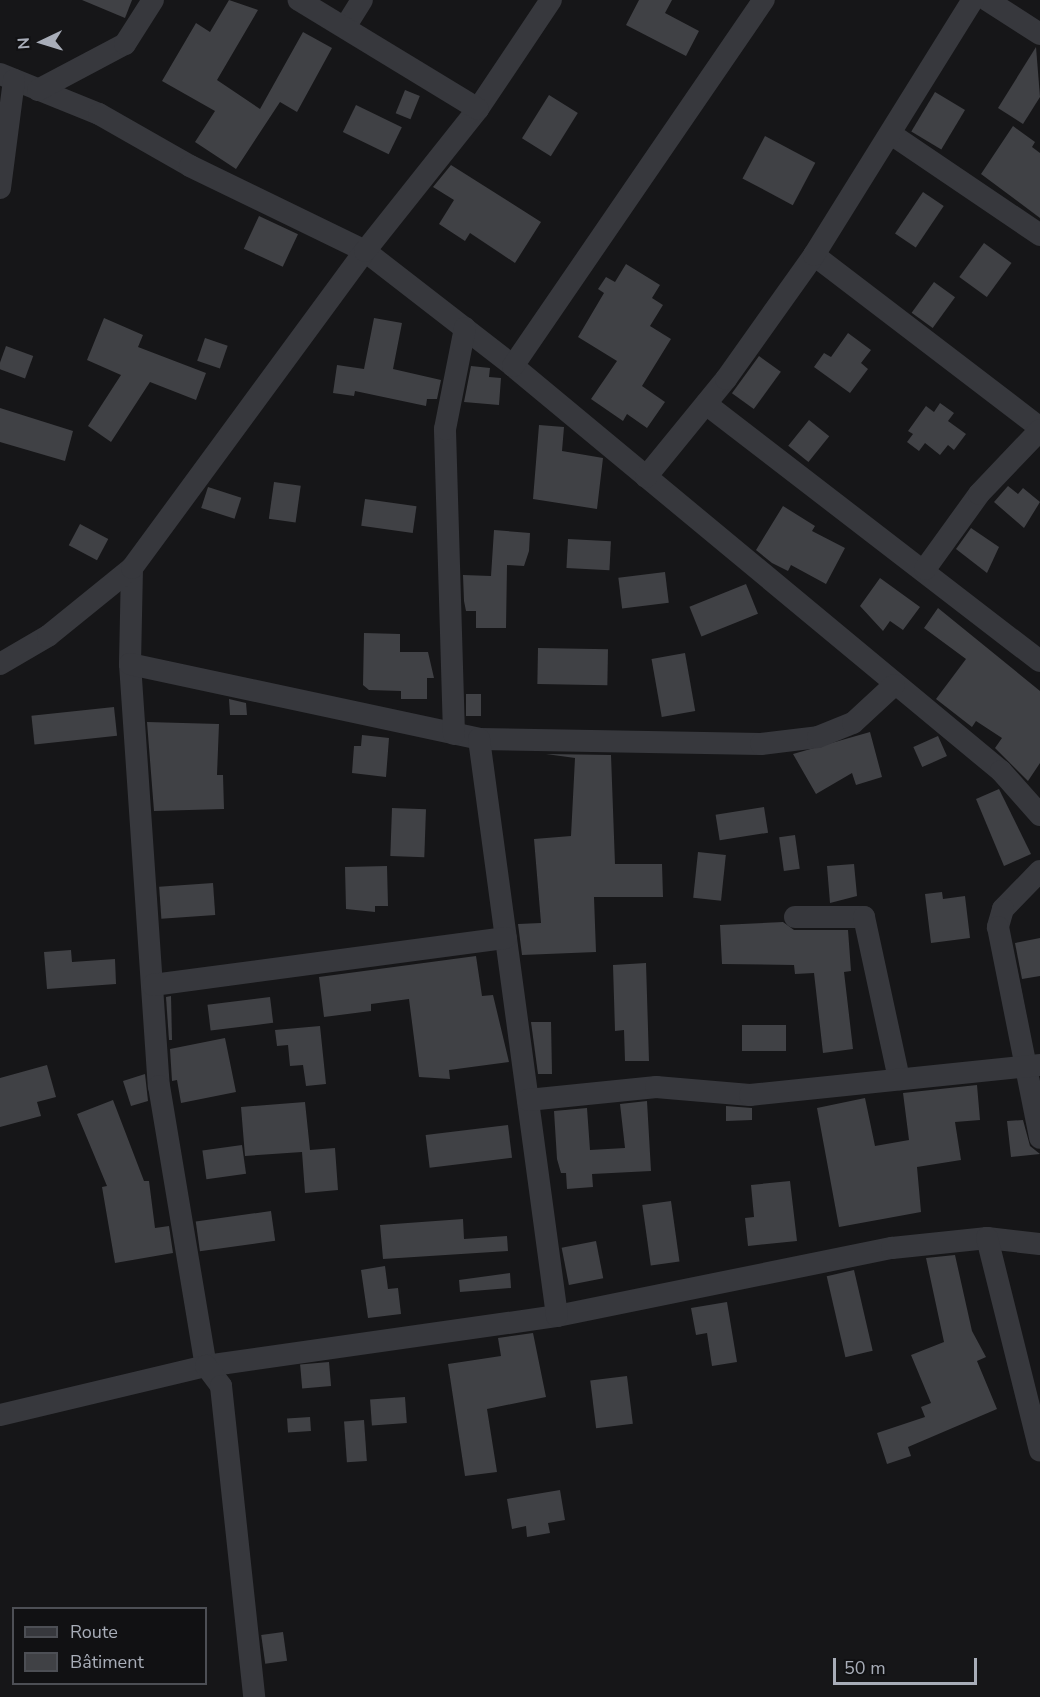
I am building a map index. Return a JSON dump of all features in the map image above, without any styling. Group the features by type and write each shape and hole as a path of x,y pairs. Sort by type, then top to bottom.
{"street":[{"path":"38,90 124,44 153,0"},
{"path":"299,0 347,24 478,109"},
{"path":"347,24 362,0"},
{"path":"0,664 48,636 132,568 365,250 478,109 551,0"},
{"path":"513,366 764,0"},
{"path":"646,477 706,404 814,255 973,0"},
{"path":"987,0 1040,34"},
{"path":"0,188 7,77 99,114 190,166 365,250 513,366 894,685 1001,771 1040,815"},
{"path":"891,134 1040,235"},
{"path":"814,255 1040,429 979,494 925,569"},
{"path":"454,734 445,429 465,328"},
{"path":"706,404 925,569 1040,661"},
{"path":"132,568 130,664 159,1086 206,1366 221,1386 254,1697"},
{"path":"130,664 479,739 784,741 818,737 853,723 894,685"},
{"path":"479,739 557,1316"},
{"path":"1040,871 1003,909 998,927 1033,1066 1040,1138"},
{"path":"795,917 864,917 899,1079"},
{"path":"153,985 506,938"},
{"path":"528,1100 656,1087 750,1095 1033,1066"},
{"path":"0,1415 206,1366 557,1316 892,1248 987,1239 1040,1244"},
{"path":"987,1239 1040,1450"}],"building":[{"path":"82,0 132,0 125,18"},
{"path":"229,0 258,10 217,80 260,109 303,32 332,48 297,112 280,102 236,169 195,142 215,111 162,81 196,23 210,32"},
{"path":"639,0 672,0 665,13 699,31 686,56 626,25"},
{"path":"1036,47 1040,97 1023,124 998,108"},
{"path":"405,90 420,96 410,119 396,113"},
{"path":"935,92 965,110 941,149 911,131"},
{"path":"549,95 578,113 551,156 522,138"},
{"path":"356,105 402,127 389,154 343,132"},
{"path":"1013,126 1035,142 1032,147 1040,153 1040,218 981,174"},
{"path":"765,136 815,163 793,205 742,178"},
{"path":"451,165 541,222 515,263 470,233 465,241 439,224 454,200 433,187"},
{"path":"923,192 944,206 916,247 895,233"},
{"path":"259,216 298,234 283,267 244,249"},
{"path":"984,243 1012,263 987,297 959,277"},
{"path":"626,264 660,285 652,298 663,305 650,326 671,339 642,386 665,402 647,428 627,414 623,421 591,399 617,361 578,337 604,293 598,289 606,277 615,282"},
{"path":"934,282 955,297 933,328 912,313"},
{"path":"104,318 143,335 138,347 206,373 196,400 150,382 111,442 88,426 121,375 87,360"},
{"path":"374,318 402,323 393,369 441,380 437,399 427,399 426,406 355,391 354,396 333,393 337,365 364,369"},
{"path":"848,333 871,350 861,363 868,369 850,393 814,367 824,353 831,357"},
{"path":"205,338 228,346 220,369 197,361"},
{"path":"6,346 33,356 25,378 0,369"},
{"path":"759,356 781,372 754,409 732,393"},
{"path":"471,366 490,368 489,377 501,378 499,405 464,402"},
{"path":"940,403 954,413 948,421 966,434 954,450 948,445 940,455 925,443 919,451 907,442 913,434 908,431 926,406 934,412"},
{"path":"0,408 73,431 65,461 0,442"},
{"path":"809,420 829,436 808,462 788,446"},
{"path":"539,425 564,427 562,451 603,458 597,509 533,499"},
{"path":"274,482 301,486 296,522 269,519"},
{"path":"1008,486 1018,494 1023,488 1040,502 1024,528 994,502"},
{"path":"208,487 241,498 234,519 201,508"},
{"path":"365,499 416,506 413,533 361,526"},
{"path":"783,506 815,526 812,531 845,548 826,584 791,565 788,571 772,563 756,550"},
{"path":"80,524 108,539 97,560 69,545"},
{"path":"971,528 999,547 987,573 956,549"},
{"path":"494,530 530,533 529,551 524,566 507,565 506,628 476,628 476,611 466,611 463,575 491,576"},
{"path":"568,539 611,541 609,570 566,568"},
{"path":"665,572 669,603 622,608 618,578"},
{"path":"880,578 920,607 903,630 890,621 883,631 860,606"},
{"path":"746,584 758,614 701,637 689,607"},
{"path":"938,608 1040,691 1040,763 1028,781 995,748 1002,738 976,721 972,727 936,699 966,659 924,628"},
{"path":"364,633 400,634 400,652 428,652 434,678 427,678 427,699 401,699 401,691 369,690 363,685"},
{"path":"538,648 608,649 607,685 537,684"},
{"path":"685,653 695,711 662,717 652,659"},
{"path":"466,694 481,694 481,716 466,716"},
{"path":"229,699 246,703 247,715 230,715"},
{"path":"114,707 117,736 34,745 31,716"},
{"path":"147,722 219,724 217,775 223,775 224,809 154,811"},
{"path":"870,732 882,777 856,785 852,773 816,794 793,754"},
{"path":"362,735 389,738 386,777 352,773 354,746 361,746"},
{"path":"938,736 947,756 922,767 913,747"},
{"path":"546,754 611,755 615,864 662,864 663,897 594,897 596,952 522,955 518,924 541,923 534,839 571,836 575,758"},
{"path":"999,789 1031,854 1004,866 976,799"},
{"path":"764,807 768,833 720,840 716,815"},
{"path":"392,808 426,809 424,857 390,856"},
{"path":"795,835 800,869 784,871 779,837"},
{"path":"698,852 726,855 721,901 693,898"},
{"path":"854,864 857,896 830,903 827,866"},
{"path":"387,866 388,906 375,906 375,912 346,909 345,867"},
{"path":"213,883 215,915 161,919 159,887"},
{"path":"942,892 943,899 965,896 970,938 931,943 925,894"},
{"path":"783,922 794,930 848,930 851,971 844,972 853,1049 823,1053 814,973 795,974 794,965 722,964 720,925"},
{"path":"1040,938 1040,976 1022,979 1015,943"},
{"path":"71,950 72,962 115,959 116,984 47,989 44,952"},
{"path":"476,956 482,996 493,995 509,1062 449,1070 450,1079 419,1077 409,999 371,1004 371,1011 324,1017 319,977"},
{"path":"646,963 649,1061 625,1061 624,1030 615,1031 613,965"},
{"path":"171,996 172,1040 169,1040 166,997"},
{"path":"270,997 273,1023 211,1030 207,1005"},
{"path":"531,1022 551,1022 552,1074 538,1074"},
{"path":"742,1025 786,1025 786,1051 742,1051"},
{"path":"320,1026 326,1084 306,1086 303,1065 290,1066 288,1045 277,1046 275,1030"},
{"path":"225,1038 236,1092 181,1103 177,1080 172,1081 170,1049"},
{"path":"47,1065 56,1097 37,1102 41,1116 0,1127 0,1078"},
{"path":"145,1074 148,1101 131,1106 123,1081"},
{"path":"977,1085 980,1120 955,1122 961,1160 917,1167 921,1212 839,1227 817,1108 865,1098 875,1146 909,1140 903,1093"},
{"path":"113,1100 144,1181 149,1181 155,1228 169,1226 173,1253 115,1263 102,1187 107,1186 77,1114"},
{"path":"647,1101 651,1171 592,1174 593,1187 567,1189 566,1173 561,1173 557,1159 554,1111 587,1108 590,1150 625,1148 620,1104"},
{"path":"305,1102 310,1150 335,1148 338,1190 305,1193 302,1152 245,1156 241,1107"},
{"path":"726,1106 752,1108 752,1120 726,1121"},
{"path":"1023,1120 1030,1146 1040,1154 1011,1157 1007,1121"},
{"path":"508,1125 512,1158 430,1168 426,1135"},
{"path":"242,1145 246,1174 206,1179 202,1151"},
{"path":"790,1181 797,1241 748,1246 745,1218 754,1217 751,1185"},
{"path":"671,1201 679,1261 651,1265 642,1205"},
{"path":"271,1211 275,1241 200,1251 196,1222"},
{"path":"463,1219 464,1239 507,1236 508,1251 383,1259 380,1225"},
{"path":"596,1241 603,1278 569,1285 562,1248"},
{"path":"955,1255 972,1331 986,1357 977,1361 997,1409 908,1447 911,1456 887,1464 877,1433 925,1417 921,1407 931,1403 911,1355 944,1342 926,1258"},
{"path":"385,1266 388,1289 398,1288 401,1314 368,1318 361,1270"},
{"path":"854,1270 873,1351 845,1357 827,1276"},
{"path":"510,1273 511,1288 460,1292 459,1280"},
{"path":"727,1302 737,1362 712,1366 707,1333 696,1335 691,1308"},
{"path":"533,1333 546,1397 487,1409 497,1472 465,1476 448,1364 501,1356 498,1338"},
{"path":"329,1362 331,1386 302,1388 300,1365"},
{"path":"627,1376 633,1424 596,1428 590,1381"},
{"path":"405,1397 407,1423 372,1425 370,1399"},
{"path":"310,1417 311,1431 288,1433 287,1419"},
{"path":"364,1420 367,1461 347,1462 344,1421"},
{"path":"560,1490 565,1520 548,1523 550,1533 527,1537 526,1526 512,1529 507,1499"},
{"path":"283,1632 287,1661 265,1664 261,1635"}]}
